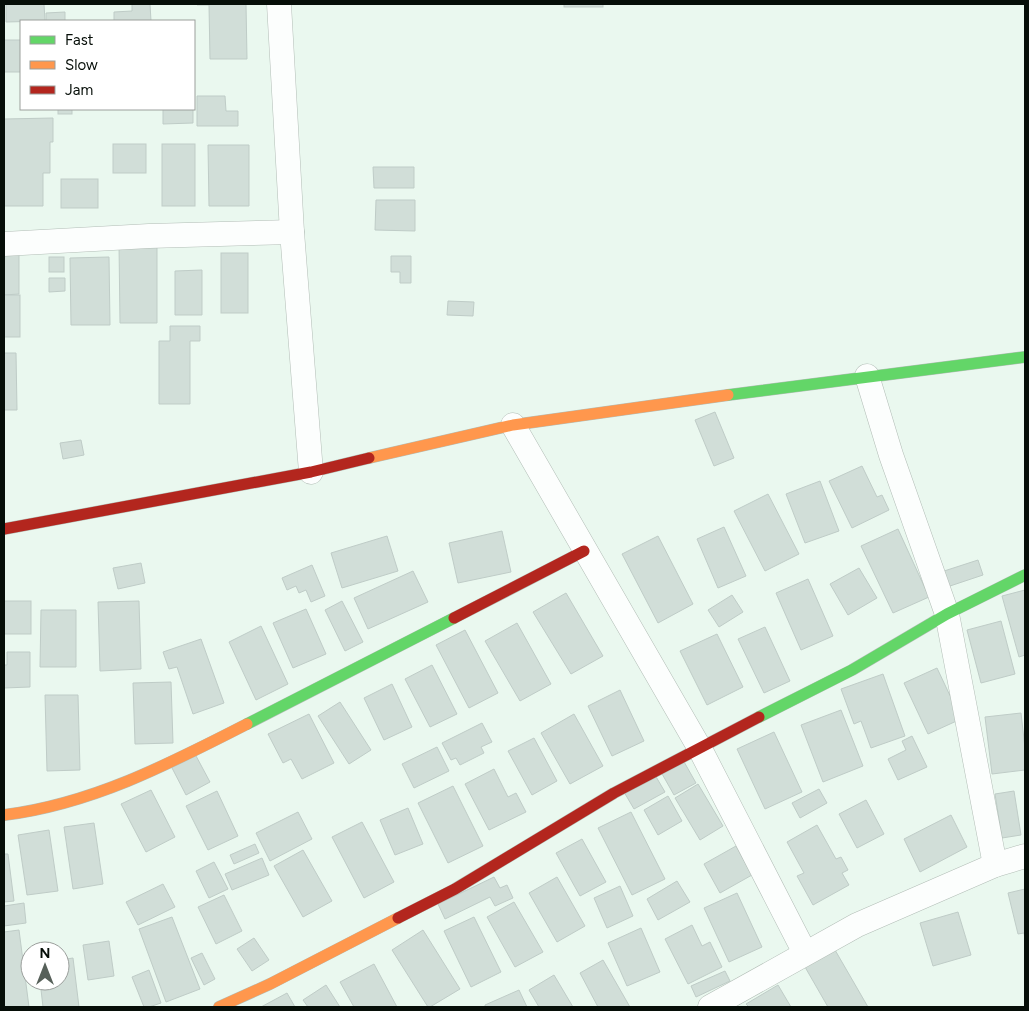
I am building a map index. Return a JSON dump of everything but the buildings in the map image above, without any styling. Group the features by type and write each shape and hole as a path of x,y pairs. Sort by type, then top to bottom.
{"street":[{"path":"279,4 292,232 311,472"},
{"path":"4,244 149,236 292,232"},
{"path":"4,529 311,472 513,425 867,376 1025,357"},
{"path":"867,376 946,614 995,865"},
{"path":"513,425 584,551 699,747 805,953"},
{"path":"4,815 17,814 79,800 127,783 584,551"},
{"path":"219,1007 270,984 455,889 614,793 699,747 852,670 946,614 1025,575"},
{"path":"710,1007 857,925 995,865 1025,856"}],"traffic: fast":[{"path":"728,395 1025,357"},
{"path":"759,717 852,670 947,614 1025,575"},
{"path":"247,724 454,618"}],"traffic: slow":[{"path":"369,458 513,425 728,395"},
{"path":"4,815 37,810 99,792 188,754 247,724"},
{"path":"219,1007 270,984 398,918"}],"traffic: jam":[{"path":"4,529 311,472 369,458"},
{"path":"454,618 584,551"},
{"path":"398,918 455,889 614,793 759,717"}]}
